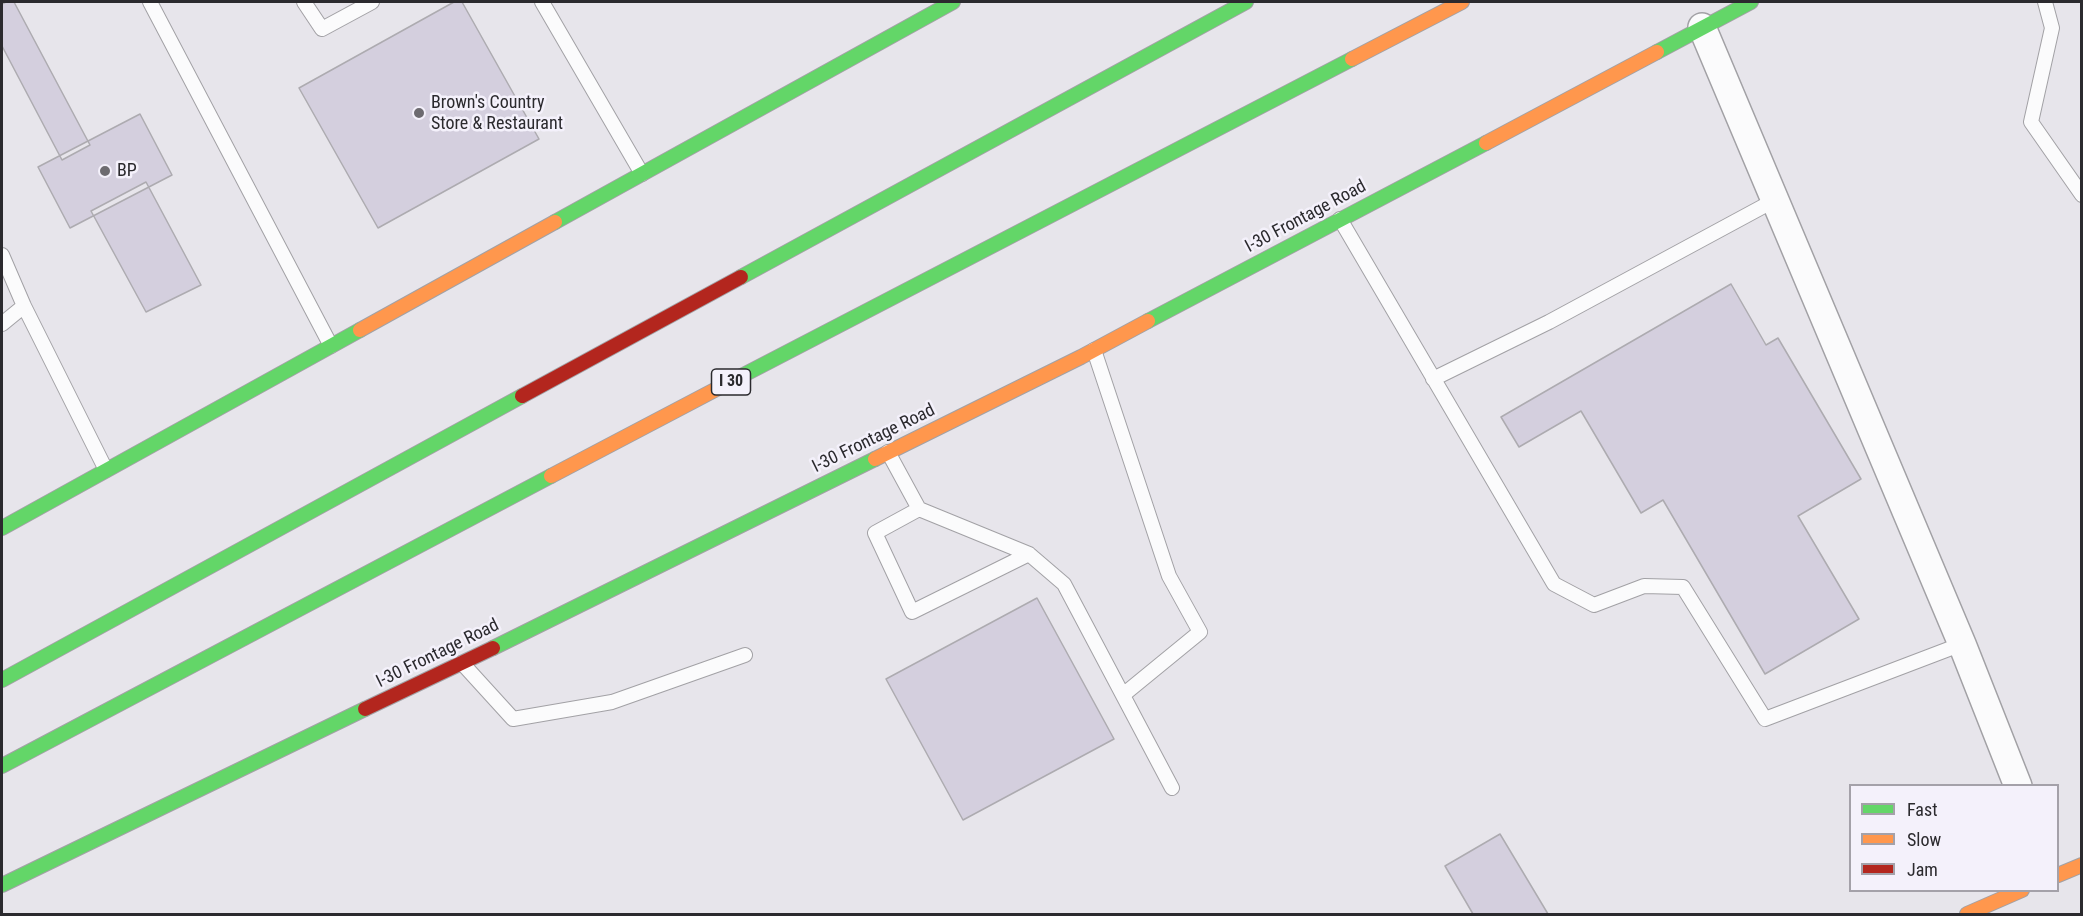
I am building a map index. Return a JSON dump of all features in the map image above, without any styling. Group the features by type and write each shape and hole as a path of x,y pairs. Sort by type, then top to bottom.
{"main road":[{"path":"2,528 952,2"},
{"path":"2,680 1246,2"},
{"name":"I 30","path":"2,766 680,408 1462,2"},
{"name":"I-30 Frontage Road","path":"2,885 462,663 1094,350 1751,2"},
{"path":"2059,875 2082,865"},
{"path":"1967,915 2020,892"}],"street":[{"path":"1702,27 1962,644 2017,784"}],"lane":[{"path":"150,2 331,346"},
{"path":"304,2 322,29 372,2"},
{"path":"542,2 642,174"},
{"path":"2045,2 2052,28 2031,122 2082,195"},
{"path":"1433,379 1559,316 1775,200"},
{"path":"1340,219 1554,584 1594,605 1644,586 1683,587 1765,719 1962,644"},
{"path":"2,255 24,306 106,470"},
{"path":"2,324 24,306"},
{"path":"1094,350 1169,576 1200,632 1123,695"},
{"path":"888,452 919,509 1029,554 1064,584 1172,788"},
{"path":"919,509 875,533 912,612 1029,554"},
{"path":"462,663 513,719 612,702 745,655"}],"building":[{"path":"14,2 90,145 62,160 2,46 2,4"},
{"name":"Brown's Country Store & Restaurant","path":"454,2 462,2 539,139 378,228 299,88"},
{"name":"BP","path":"140,114 172,175 70,228 38,167"},
{"path":"146,182 201,285 146,312 91,211"},
{"path":"1731,284 1766,345 1778,338 1861,479 1798,516 1859,619 1765,674 1663,500 1641,513 1581,411 1519,447 1501,417"},
{"path":"1037,598 1114,739 963,820 886,679"},
{"path":"1500,834 1548,914 1473,914 1445,866"}],"traffic: fast":[{"path":"555,222 953,2"},
{"path":"741,277 1246,2"},
{"path":"1657,52 1751,2"},
{"path":"728,383 1352,59"},
{"path":"1148,321 1486,143"},
{"path":"2,528 360,330"},
{"path":"2,680 522,396"},
{"path":"493,648 875,459"},
{"path":"2,766 551,476"},
{"path":"2,885 365,709"}],"traffic: slow":[{"path":"1352,59 1462,2"},
{"path":"1486,143 1657,52"},
{"path":"360,330 555,222"},
{"path":"875,459 1081,357 1148,321"},
{"path":"551,476 728,383"},
{"path":"2059,875 2082,865"},
{"path":"1967,914 2017,892"}],"traffic: jam":[{"path":"522,396 741,277"},
{"path":"365,709 493,648"}],"place":[{"name":"Brown's Country Store & Restaurant","path":"419,113"},
{"name":"BP","path":"105,171"}]}
